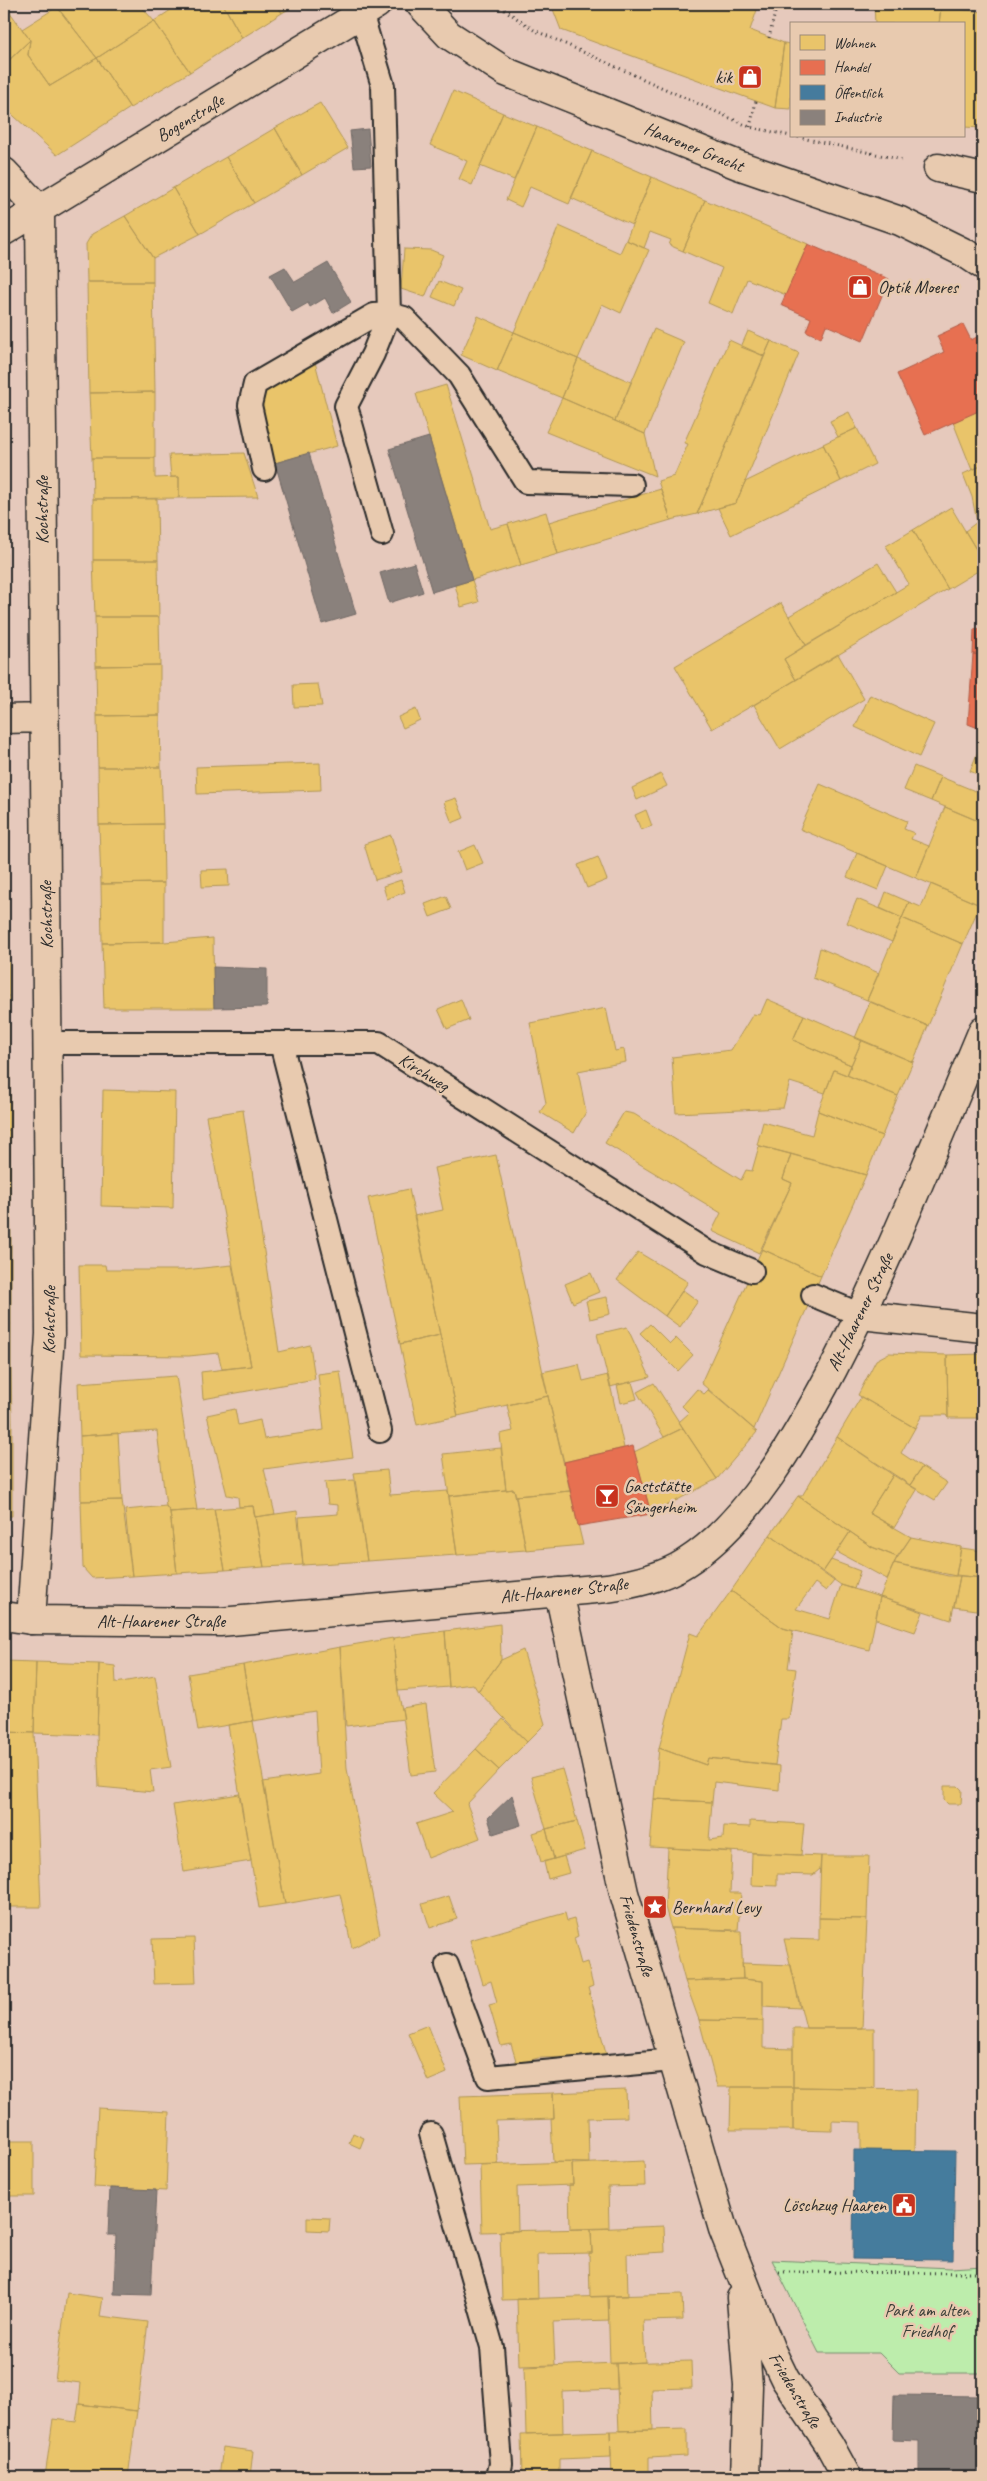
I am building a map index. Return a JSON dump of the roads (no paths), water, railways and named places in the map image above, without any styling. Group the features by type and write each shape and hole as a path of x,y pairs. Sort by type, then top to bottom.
{"street":[{"name":"Haarener Gracht","path":"420,4 449,35 506,72 738,165 900,221 965,252 983,266"},
{"name":"Bogenstraße","path":"4,231 369,9"},
{"path":"938,168 983,178"},
{"path":"4,172 40,210"},
{"name":"Kochstraße","path":"31,1620 50,1334 43,718 40,210"},
{"path":"4,719 43,718"},
{"name":"Alt-Haarener Straße","path":"4,1616 31,1620 220,1622 629,1585 649,1579 686,1563 718,1536 752,1500 802,1429 861,1314 983,1030"},
{"path":"861,1314 983,1328"},
{"name":"Friedenstraße","path":"559,1592 624,1893 723,2230 785,2379 829,2444 847,2477"},
{"name":"Friedenstraße","path":"739,2271 748,2386 746,2477"}],"lane":[{"path":"369,9 383,86 389,314 374,354 346,406 382,534"},
{"path":"264,469 250,405 255,384 374,315 389,314 404,318 459,375 526,482 632,485"},
{"name":"Kirchweg","path":"48,1043 378,1043 707,1252 752,1271"},
{"path":"281,1043 380,1431"},
{"path":"813,1295 861,1314"},
{"path":"447,1965 488,2076 673,2060"},
{"path":"430,2134 492,2346 501,2464 498,2477"}],"place":[{"name":"kik","path":"750,77"},
{"name":"Optik Moeres","path":"860,287"},
{"name":"Gaststätte Sängerheim","path":"607,1496"},
{"name":"Bernhard Levy","path":"655,1907"},
{"name":"Löschzug Haaren","path":"904,2205"}],"park label":[{"name":"Park am alten Friedhof","path":"927,2320"}]}
